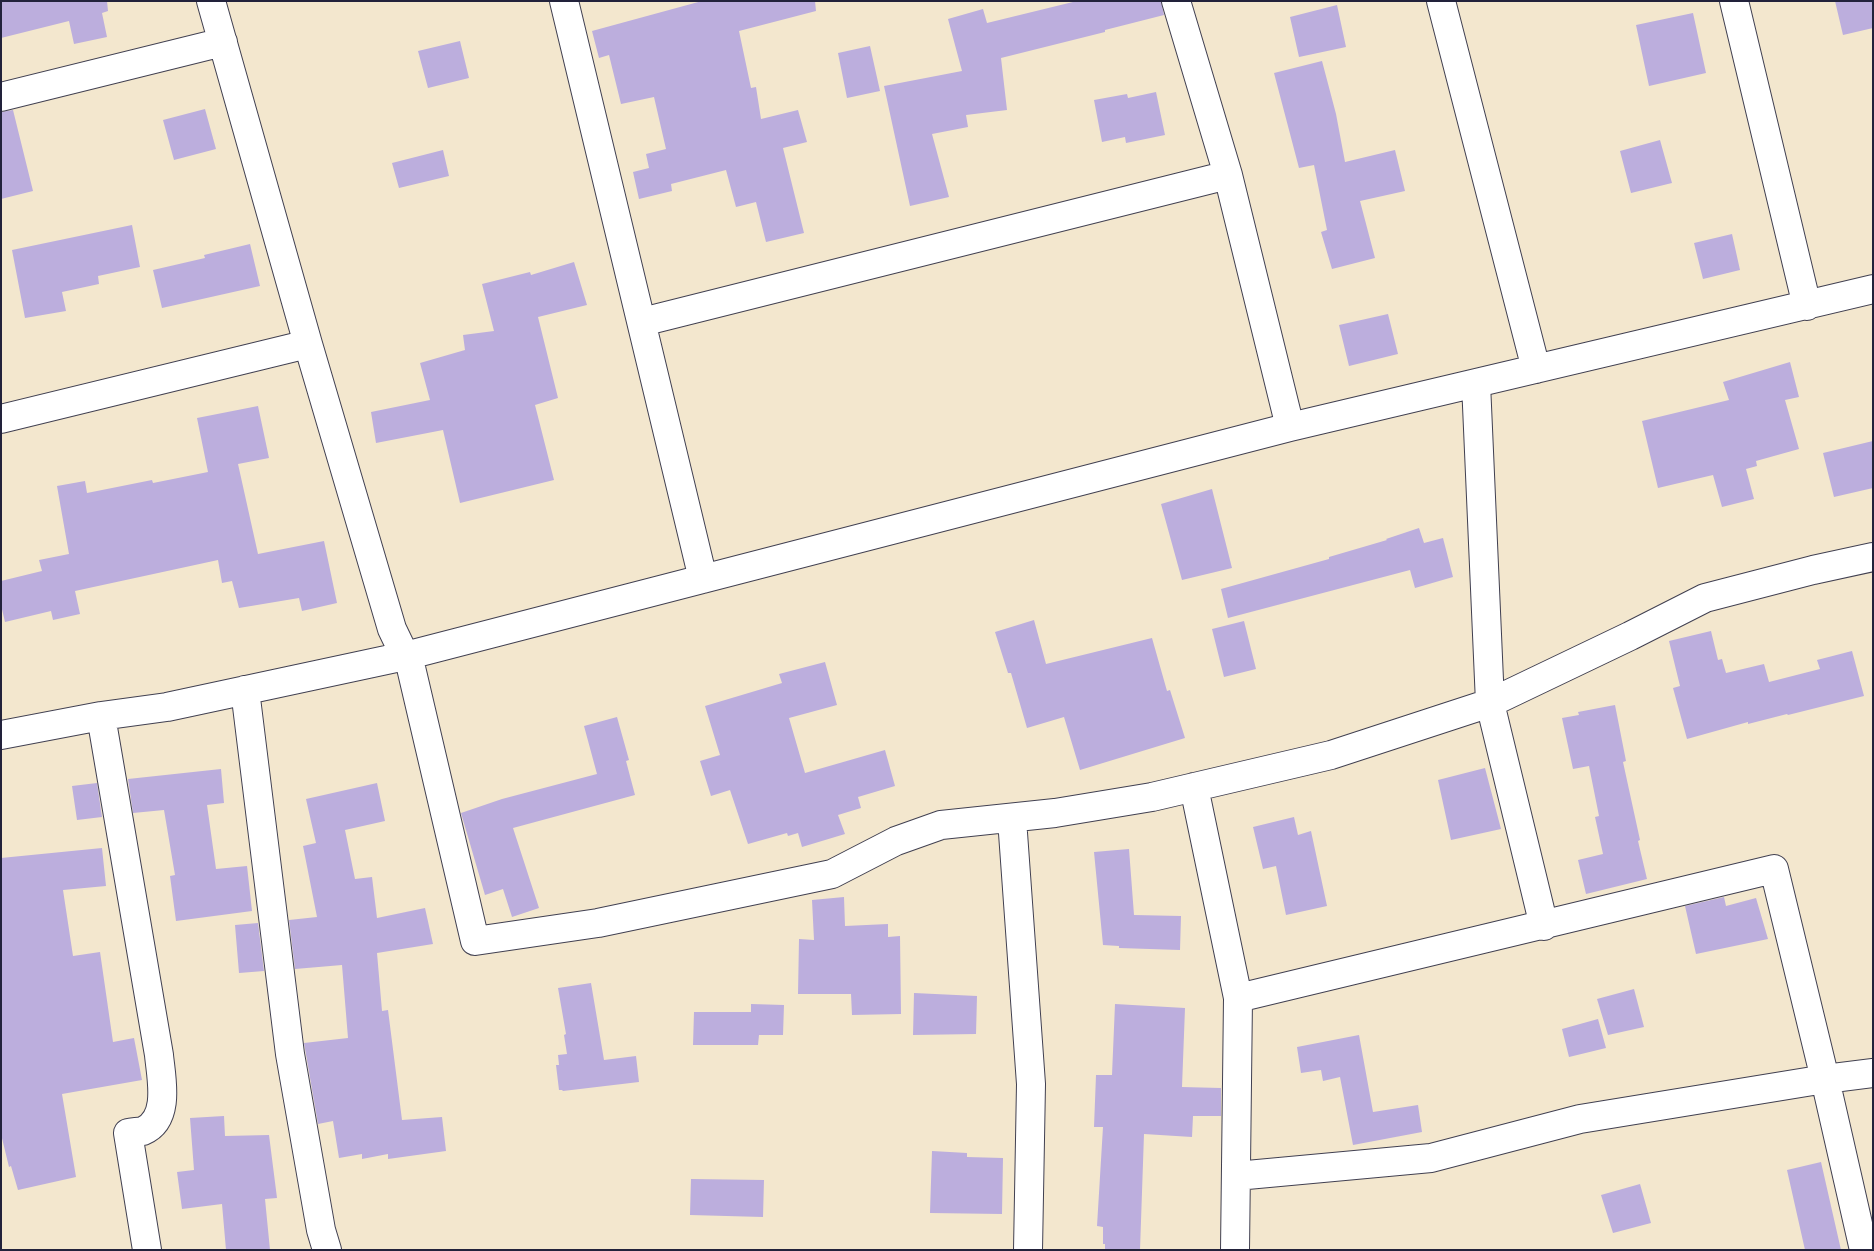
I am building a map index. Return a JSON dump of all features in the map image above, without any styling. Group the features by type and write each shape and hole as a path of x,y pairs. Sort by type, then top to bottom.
{"street":[{"path":"211,1 308,344 392,629 404,656 409,659 475,941 598,923 832,874 896,841 942,825 1012,819 1152,797 1331,755 1490,703 1705,598 1873,556"},
{"path":"1176,1 1228,175 1290,427"},
{"path":"1441,1 1536,369"},
{"path":"1734,1 1807,306"},
{"path":"566,2 703,579"},
{"path":"1,96 223,42"},
{"path":"642,322 1228,175"},
{"path":"1,735 101,716 167,707 404,656 1290,427 1873,289"},
{"path":"1,419 308,344"},
{"path":"1476,383 1490,703 1544,926"},
{"path":"245,690 290,1054 321,1230 327,1250"},
{"path":"101,716 162,1082 163,1105 154,1122 144,1131 128,1133 147,1250"},
{"path":"1194,787 1238,998 1235,1250"},
{"path":"1012,819 1031,1084 1028,1250"},
{"path":"1238,998 1544,926 1774,869 1864,1250"},
{"path":"1236,1176 1431,1158 1580,1119 1825,1079 1873,1073"}],"building":[{"path":"1,1 107,1 108,11 102,13 107,37 74,44 69,21 1,38"},
{"path":"702,1 815,1 816,11 739,31 751,88 756,87 761,119 798,110 807,142 783,148 804,233 766,242 756,202 736,207 726,170 671,184 672,191 639,199 633,172 649,168 646,154 666,149 654,97 621,104 609,55 599,58 592,31"},
{"path":"1077,1 1161,1 1164,15 1001,58 1007,110 966,115 968,127 932,134 949,197 910,206 884,86 962,71 948,19 983,9 987,23"},
{"path":"1835,1 1873,1 1873,28 1843,35"},
{"path":"1337,5 1346,47 1299,57 1290,17"},
{"path":"1693,13 1706,73 1649,86 1636,25"},
{"path":"460,41 469,78 428,88 418,51"},
{"path":"870,46 880,91 847,98 838,53"},
{"path":"1322,61 1336,114 1345,162 1395,150 1405,191 1360,201 1375,258 1332,269 1321,232 1327,230 1314,165 1299,168 1274,73"},
{"path":"1156,92 1165,135 1126,143 1125,137 1102,142 1094,100 1127,94 1128,98"},
{"path":"205,109 216,149 174,160 163,120"},
{"path":"13,110 33,191 1,199 1,112"},
{"path":"1660,140 1672,183 1631,193 1620,151"},
{"path":"443,150 449,176 399,188 392,163"},
{"path":"132,225 140,267 98,276 99,284 62,292 66,311 25,318 12,250"},
{"path":"1732,234 1740,270 1703,279 1694,243"},
{"path":"250,244 260,286 162,308 153,270 205,258 204,255"},
{"path":"574,262 587,305 538,317 558,398 535,405 554,480 460,503 443,430 376,443 371,412 430,400 420,363 465,350 463,335 494,331 482,284 530,272 531,275"},
{"path":"1388,314 1398,354 1349,366 1339,325"},
{"path":"1790,362 1799,397 1785,400 1799,449 1756,461 1757,466 1746,469 1754,499 1722,507 1713,475 1658,488 1642,421 1729,400 1723,382"},
{"path":"258,406 269,458 238,464 258,554 324,541 337,603 302,611 299,598 239,608 232,581 222,583 218,560 75,591 80,614 53,620 51,611 5,622 1,605 1,581 42,571 39,560 69,554 57,486 85,481 87,493 152,480 153,483 208,472 197,418"},
{"path":"1873,441 1873,488 1834,497 1823,453"},
{"path":"1212,489 1232,568 1182,580 1161,504"},
{"path":"1419,528 1424,543 1443,538 1453,577 1415,588 1410,570 1228,618 1221,589 1329,559 1329,557 1387,540"},
{"path":"1034,620 1046,664 1152,638 1167,691 1170,690 1185,738 1080,770 1064,717 1027,728 1011,673 1008,673 995,632"},
{"path":"1244,621 1256,669 1224,677 1212,629"},
{"path":"1711,631 1718,660 1722,659 1726,673 1764,664 1769,682 1820,669 1817,660 1852,651 1864,696 1748,724 1748,722 1687,739 1673,688 1680,686 1669,641"},
{"path":"825,662 837,705 789,718 805,773 885,750 895,786 858,797 861,808 838,815 845,834 802,847 798,833 788,836 787,833 748,844 730,790 711,796 700,761 720,755 705,706 782,683 779,674"},
{"path":"1615,705 1626,761 1623,762 1647,879 1586,894 1578,860 1603,854 1595,817 1599,816 1589,766 1573,769 1562,718 1579,715 1578,712"},
{"path":"617,717 629,760 626,761 635,795 513,828 539,908 512,917 503,889 485,895 461,813 502,799 597,774 584,726"},
{"path":"1485,768 1501,829 1451,840 1438,780"},
{"path":"221,769 224,803 207,805 216,869 247,866 252,911 176,921 170,876 175,875 164,810 133,813 128,779"},
{"path":"97,783 102,817 77,820 72,786"},
{"path":"377,783 385,821 345,830 355,879 372,877 377,918 425,908 433,944 377,953 382,1011 388,1010 402,1120 442,1117 446,1151 388,1159 388,1154 362,1159 362,1154 339,1158 333,1121 318,1124 304,1043 348,1038 342,965 295,969 289,920 317,917 303,846 316,843 306,799"},
{"path":"1294,817 1298,835 1311,831 1327,906 1286,915 1276,866 1263,869 1253,827"},
{"path":"102,848 106,886 63,890 73,956 100,952 113,1042 134,1038 142,1080 62,1094 76,1177 18,1190 11,1166 9,1167 1,1134 1,858"},
{"path":"1129,849 1134,915 1181,916 1180,950 1119,948 1119,946 1103,945 1094,852"},
{"path":"844,897 845,926 888,924 888,937 900,936 901,1014 852,1015 851,994 798,994 799,939 814,940 812,900"},
{"path":"1724,897 1726,906 1756,898 1768,939 1696,954 1685,906"},
{"path":"258,923 264,971 239,973 235,925"},
{"path":"591,983 604,1060 636,1056 639,1082 559,1090 556,1065 559,1065 558,1055 567,1054 564,1035 566,1034 558,988"},
{"path":"1634,989 1644,1027 1608,1035 1597,999"},
{"path":"914,993 977,996 976,1034 913,1035"},
{"path":"751,1004 784,1005 783,1035 759,1035 758,1045 693,1045 694,1012 751,1012"},
{"path":"1115,1004 1185,1008 1182,1087 1221,1088 1221,1116 1193,1116 1192,1137 1144,1134 1140,1250 1105,1250 1103,1227 1097,1226 1103,1127 1094,1127 1096,1075 1112,1075"},
{"path":"1598,1019 1606,1048 1569,1057 1562,1029"},
{"path":"1359,1035 1373,1112 1418,1105 1422,1132 1353,1145 1340,1077 1323,1081 1321,1070 1301,1073 1297,1047"},
{"path":"224,1116 225,1136 269,1135 277,1198 265,1199 270,1250 226,1250 222,1204 182,1209 177,1172 194,1170 190,1118"},
{"path":"932,1151 967,1153 967,1157 1003,1158 1002,1214 930,1213"},
{"path":"1821,1162 1841,1250 1805,1250 1787,1170"},
{"path":"691,1179 764,1180 763,1217 690,1215"},
{"path":"1640,1184 1651,1223 1613,1233 1601,1195"}]}
